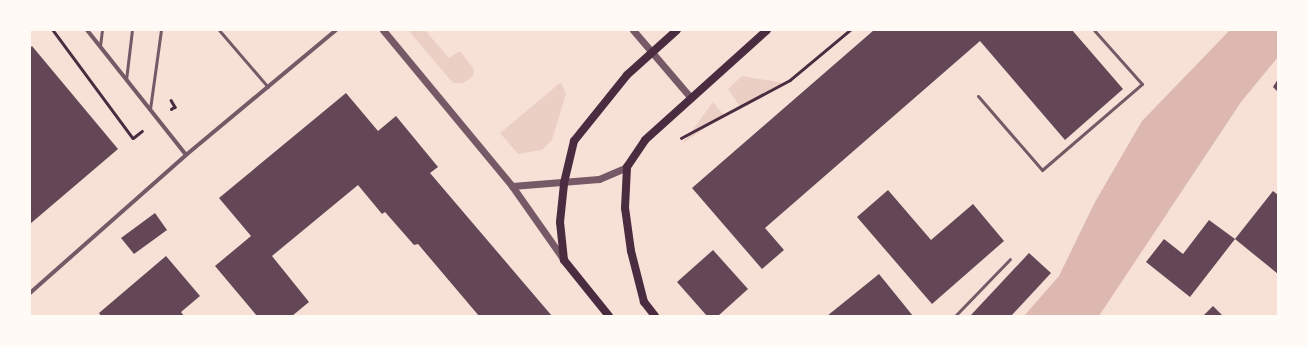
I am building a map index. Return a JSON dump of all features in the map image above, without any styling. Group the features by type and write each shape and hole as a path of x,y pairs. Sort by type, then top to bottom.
{"main road":[{"path":"608,316 564,260 560,222 564,183 574,141 627,75 677,30"},
{"path":"655,316 644,302 631,251 625,208 627,167 646,140 767,30"}],"street":[{"path":"87,30 186,155"},
{"path":"30,293 186,155 336,30"},
{"path":"383,30 512,186 564,260"},
{"path":"633,30 691,98"},
{"path":"512,186 599,179 627,167"}],"lane":[{"path":"100,46 102,30"},
{"path":"126,80 132,30"},
{"path":"150,111 161,30"},
{"path":"219,30 268,87"},
{"path":"978,96 1042,170 1142,84 1094,30"},
{"path":"955,316 1010,259"}],"path":[{"path":"53,30 133,138"},
{"path":"679,139 790,80 850,30"}],"shaded area":[{"path":"408,30 425,30 449,58 460,51 474,69 473,76 463,83 453,83"},
{"path":"1230,30 1278,30 1278,57 1241,102 1099,316 1024,316 1059,276 1095,202 1142,121"},
{"path":"742,76 784,83 740,107 728,89"},
{"path":"561,82 566,94 552,140 542,150 518,154 500,133"},
{"path":"713,102 724,115 682,144"}],"building":[{"path":"874,30 1072,30 1123,89 1065,140 980,41 765,228 784,250 762,269 692,188"},
{"path":"32,46 118,149 30,224 30,48"},
{"path":"1278,79 1278,92 1273,87"},
{"path":"346,93 378,131 396,116 438,167 430,173 552,316 479,316 418,244 414,245 385,212 382,214 358,185 272,256 309,302 292,316 257,316 215,266 251,236 219,198"},
{"path":"888,190 931,240 973,204 1004,241 932,304 857,217"},
{"path":"1273,191 1278,195 1278,274 1235,239"},
{"path":"155,213 167,230 134,254 121,238"},
{"path":"1209,220 1235,239 1190,297 1146,262 1164,239 1183,254"},
{"path":"713,250 748,289 718,316 707,316 677,282"},
{"path":"1029,253 1051,273 1011,316 970,316"},
{"path":"166,256 200,296 181,312 184,316 101,316 99,313"},
{"path":"879,274 913,316 827,316"},
{"path":"1213,306 1223,316 1203,316"}]}
